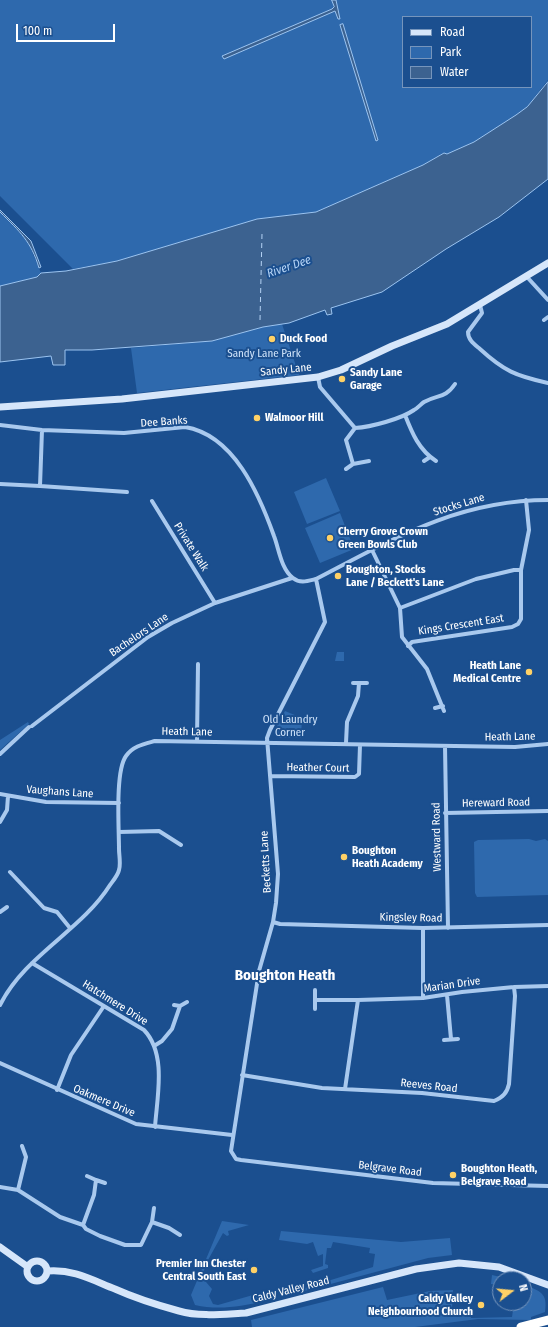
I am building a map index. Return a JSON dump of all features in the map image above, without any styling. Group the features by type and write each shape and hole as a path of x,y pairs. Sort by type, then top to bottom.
{"highway":[{"path":"521,1327 548,1320"}],"street":[{"name":"Sandy Lane","path":"0,407 122,399 318,377 342,370 392,346 447,324 548,263"},
{"path":"527,277 548,300"},
{"path":"480,305 482,313 468,332 471,341 497,365 519,376 548,383"},
{"path":"544,320 548,317"},
{"path":"318,377 320,387 355,428"},
{"path":"353,464 346,440 355,428 367,427 406,415 414,411 424,402 449,392 455,384"},
{"path":"406,415 416,441 430,457 436,461"},
{"name":"Dee Banks","path":"0,425 42,430 124,434 184,428 194,429 212,437 232,456 246,476 265,513 285,568 292,578"},
{"path":"40,486 42,430"},
{"path":"424,461 430,457"},
{"path":"346,469 353,464 369,461"},
{"path":"0,484 127,492"},
{"path":"400,608 476,579 514,570 521,570 529,530 526,500"},
{"name":"Stocks Lane","path":"316,579 412,530 440,519 493,504 526,500 548,500"},
{"name":"Private Walk","path":"152,501 215,603"},
{"path":"372,550 400,608 402,636 408,646 427,669 443,708 435,708"},
{"name":"Kings Crescent East","path":"408,646 412,642 518,624 521,619 521,570"},
{"name":"Bachelors Lane","path":"0,754 31,727 148,637 172,623 215,603 292,578 297,581 306,582 316,579"},
{"name":"Becketts Lane","path":"233,1155 231,1151 232,1135 259,971 273,922 278,874 267,743 270,730 325,622 316,579"},
{"path":"196,741 198,664"},
{"path":"353,683 367,683"},
{"path":"346,743 347,722 358,696 360,683"},
{"name":"Heath Lane","path":"0,1005 14,983 32,963 90,911 103,896 119,870 119,803 122,763 135,748 155,741 515,747 548,744"},
{"name":"Heather Court","path":"270,776 355,777 359,774 360,744"},
{"name":"Westward Road","path":"445,746 448,928"},
{"name":"Vaughans Lane","path":"0,794 46,802 119,803"},
{"path":"0,822 7,810 8,796"},
{"name":"Hereward Road","path":"445,813 548,811"},
{"path":"119,832 159,831 181,845"},
{"path":"10,872 44,908 57,912 70,928"},
{"path":"0,912 7,907"},
{"name":"Kingsley Road","path":"273,922 280,924 423,928 548,925"},
{"path":"423,928 423,998"},
{"name":"Hatchmere Drive","path":"32,963 144,1030 150,1037 154,1046 159,1081 154,1127"},
{"name":"Marian Drive","path":"315,1000 423,998 514,987 548,986"},
{"name":"Reeves Road","path":"242,1075 322,1088 422,1093 494,1101 503,1097 507,1092 509,1084 515,996 514,987"},
{"path":"315,990 315,1009"},
{"path":"448,995 451,1040"},
{"path":"345,1089 358,1000"},
{"path":"154,1046 162,1041 172,1029 180,1006 187,1002"},
{"path":"174,1004 180,1006"},
{"path":"57,1090 71,1055 104,1006"},
{"path":"444,1040 458,1039"},
{"name":"Oakmere Drive","path":"0,1063 124,1120 154,1127 232,1135"},
{"path":"18,1190 26,1157 22,1146"},
{"name":"Belgrave Road","path":"233,1155 236,1159 241,1160 433,1183 548,1186"},
{"path":"87,1176 104,1183"},
{"path":"83,1225 94,1195 96,1180"},
{"path":"0,1187 18,1190 60,1217 83,1225 86,1229 100,1236 125,1245 141,1245 152,1222 154,1208"},
{"path":"152,1222 169,1228 180,1235"},
{"path":"0,1247 28,1267 28,1276 36,1281 41,1280 46,1276 48,1271"},
{"name":"Caldy Valley Road","path":"28,1267 35,1261 39,1261 46,1266 48,1271 62,1270 79,1275 180,1312 211,1314 246,1313 416,1270 459,1263 499,1267 545,1284 548,1288"}],"green space":[{"path":"0,0 548,0 548,80 527,107 474,142 447,154 443,153 423,165 316,212 257,219 117,261 73,269 0,196"},
{"path":"0,212 27,240 41,273 38,277 0,286"},
{"name":"Sandy Lane Park","path":"282,324 299,375 137,393 131,348 212,341 263,327"},
{"name":"Cherry Grove Crown Green Bowls Club","path":"326,478 340,511 307,524 294,492"},
{"name":"Cherry Grove Crown Green Bowls Club","path":"340,513 354,549 320,563 305,528"},
{"path":"337,652 344,652 344,661 335,661"},
{"name":"Old Laundry Corner","path":"285,711 302,718 301,738 278,738 275,730"},
{"path":"28,722 29,724 0,750 0,740"},
{"path":"529,839 536,841 545,839 548,841 548,895 477,897 475,893 474,842 478,840"},
{"path":"222,1221 249,1225 228,1231 229,1235 227,1236 223,1233 208,1260 202,1275 212,1289 209,1296 213,1304 218,1305 260,1293 263,1301 229,1307 203,1307 195,1305 191,1295"},
{"path":"281,1231 401,1242 450,1238 452,1255 428,1258 293,1294 292,1292 373,1267 375,1254 369,1253 370,1248 333,1242 331,1248 327,1248 325,1264 328,1265 328,1268 313,1273 311,1270 323,1266 323,1254 318,1256 313,1242 307,1244 279,1240"},
{"path":"383,1287 387,1300 430,1291 453,1290 452,1309 466,1310 466,1313 470,1313 471,1318 512,1317 513,1311 532,1311 532,1288 544,1296 546,1305 545,1312 531,1317 531,1320 478,1319 415,1327 252,1327 251,1320"}],"water":[{"path":"332,0 336,0 340,19 338,19 335,11 224,59 222,56 332,9 334,7"},
{"path":"343,24 378,140 376,141 340,25"},
{"name":"River Dee","path":"548,82 548,179 499,217 446,249 382,292 331,308 332,314 327,315 325,310 289,323 263,327 212,341 92,350 65,350 65,365 53,365 51,356 0,362 0,286 37,277 41,273 66,271 117,261 257,219 316,212 423,165 444,153 447,154 474,142 527,107"},
{"path":"0,210 31,241 41,267 39,268 36,259 24,237 0,212"}],"ferry route":[{"path":"260,320 262,234"}],"place":[{"name":"Duck Food","path":"272,339"},
{"name":"Sandy Lane Garage","path":"342,379"},
{"name":"Walmoor Hill","path":"257,418"},
{"name":"Cherry Grove Crown Green Bowls Club","path":"330,538"},
{"name":"Boughton, Stocks Lane / Beckett's Lane","path":"338,576"},
{"name":"Heath Lane Medical Centre","path":"529,672"},
{"name":"Boughton Heath Academy","path":"344,857"},
{"name":"Boughton Heath, Belgrave Road","path":"453,1175"},
{"name":"Premier Inn Chester Central South East","path":"254,1270"},
{"name":"Caldy Valley Neighbourhood Church","path":"481,1305"}],"district":[{"name":"Boughton Heath","path":"285,976"}]}
